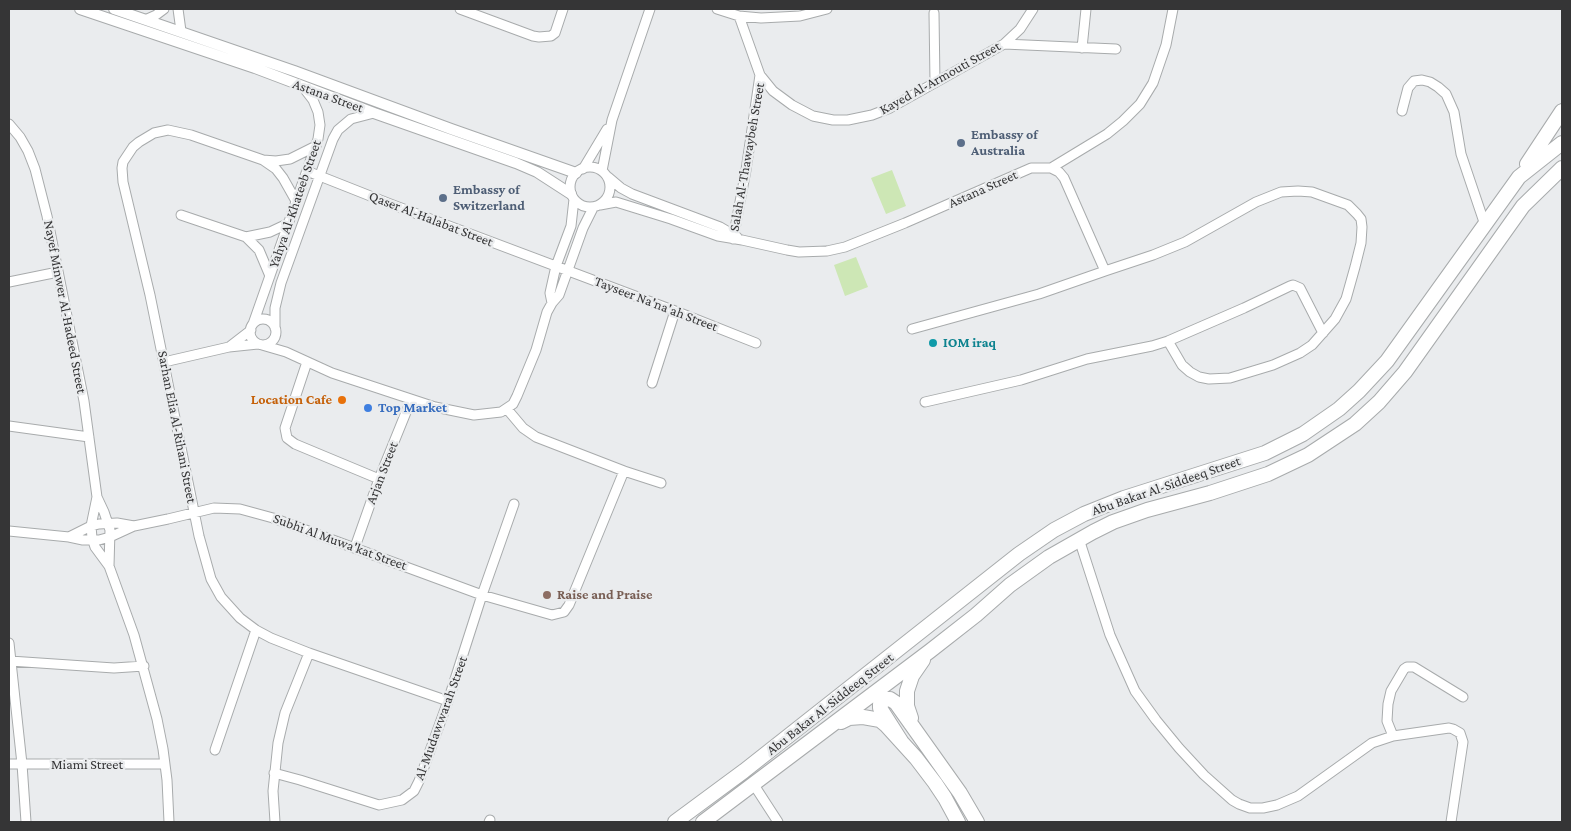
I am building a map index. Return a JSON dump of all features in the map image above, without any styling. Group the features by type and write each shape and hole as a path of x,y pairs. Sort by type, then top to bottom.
{"main road":[{"path":"1519,177 1562,110"},
{"name":"Abu Bakar Al-Siddeeq Street","path":"675,822 744,771 1019,554 1054,530 1084,514 1133,495 1264,453 1303,434 1339,409 1387,361 1519,177 1562,143"},
{"name":"Abu Bakar Al-Siddeeq Street","path":"703,822 930,651 1034,566 1079,539 1113,522 1268,474 1308,455 1355,424 1379,402 1405,372 1523,206 1562,168"},
{"path":"914,729 907,706 906,692 912,676 930,651"},
{"path":"958,822 940,791 881,712 880,704 882,701 893,700 960,793 977,822"},
{"path":"828,727 849,718 868,717 880,720 901,740"}],"street":[{"name":"Astana Street","path":"80,9 255,68 537,172 573,196"},
{"name":"Astana Street","path":"114,9 579,171"},
{"path":"147,19 164,9"},
{"path":"178,9 181,31"},
{"path":"460,9 540,37 551,36 555,33 563,9"},
{"path":"612,120 605,174 610,185 610,193 606,200 596,206 586,207 579,204 573,196 570,186 572,179 597,147 612,120 650,9"},
{"path":"717,9 739,16 761,18 800,16 826,9"},
{"name":"Kayed Al-Armouti Street","path":"739,16 760,75 773,91 792,105 813,116 833,120 858,119 872,115 890,108 935,84 1004,44 1020,29 1033,9"},
{"path":"1082,48 1086,9"},
{"name":"Astana Street","path":"596,206 616,202 718,236 736,238 799,252 835,250 905,223 1030,168 1051,168 1106,134 1140,104 1153,83 1166,45 1173,9"},
{"path":"934,13 935,84"},
{"path":"1004,44 1116,49"},
{"name":"Salah Al-Thawaybeh Street","path":"736,238 760,75"},
{"path":"1402,111 1408,88 1414,81 1430,82 1438,86 1446,94 1454,112 1461,154 1485,224"},
{"name":"Yahya Al-Khateeb Street","path":"252,327 316,146 320,125 318,112 313,100 303,87"},
{"name":"Yahya Al-Khateeb Street","path":"276,331 275,308 281,283 318,176 333,139 338,130 351,119 374,113"},
{"name":"Nayef Minwer Al-Hadeed Street","path":"9,124 20,137 35,169 78,362 97,498 91,526 93,541"},
{"name":"Sarhan Elia Al-Rihani Street","path":"296,201 284,178 276,169 263,160 191,135 168,130 154,133 139,142 133,147 122,168 123,182 150,295 207,567 221,597 234,612 256,630 309,653 448,702"},
{"name":"Sarhan Elia Al-Rihani Street","path":"263,160 286,161 316,146"},
{"path":"579,171 589,167 596,168 605,174"},
{"path":"1051,168 1059,172 1064,178 1105,271"},
{"name":"Qaser Al-Halabat Street","path":"307,171 388,204 556,266"},
{"name":"Astana Street","path":"605,174 614,183 632,194 720,227 736,238"},
{"path":"912,329 1039,294 1153,255 1185,242 1272,194 1298,190 1312,192 1348,205 1357,214 1362,227 1361,243 1346,299 1335,320 1312,345 1287,360 1247,373 1220,379 1210,379 1199,377 1182,365 1168,341"},
{"path":"552,303 550,293 556,266 571,226 573,196"},
{"path":"252,327 253,340 260,344 286,352 332,373 411,400 474,415 501,412 513,404 524,382 552,303 559,295 583,228 596,206"},
{"path":"181,215 246,237 259,250 270,276"},
{"path":"246,237 270,232 287,224"},
{"name":"Tayseer Na'na'ah Street","path":"556,266 756,343"},
{"path":"9,282 58,272"},
{"path":"925,402 1021,380 1087,359 1136,350 1168,341 1294,285 1300,288 1323,333"},
{"path":"652,383 675,311"},
{"path":"229,347 260,320 267,320 271,322 286,352"},
{"path":"164,362 229,347 269,343 276,331"},
{"path":"307,362 284,428 286,438 295,444 379,479"},
{"name":"Arjan Street","path":"355,547 379,479 411,400"},
{"path":"507,409 523,428 536,437 661,483"},
{"path":"9,426 89,437"},
{"name":"Subhi Al Muwa'kat Street","path":"134,526 194,512 224,508 251,511 355,547 482,595 552,615 567,609 624,470"},
{"name":"Nayef Minwer Al-Hadeed Street","path":"97,498 108,523 110,537 109,566"},
{"name":"Al-Mudawwarah Street","path":"274,773 379,805 402,800 414,791 448,702 482,595 514,504"},
{"path":"69,537 91,526 108,523 134,526"},
{"path":"9,531 93,541 110,537 134,526"},
{"path":"1079,539 1110,635 1135,691 1179,748 1204,775 1236,802 1243,806 1256,808 1285,803 1298,796 1365,747 1393,736 1449,728 1457,730 1463,742 1451,822"},
{"path":"93,541 95,547 109,566 144,666 161,736 169,822"},
{"path":"215,750 256,630"},
{"path":"9,643 22,764 26,822"},
{"path":"275,822 273,800 274,773 282,724 309,653"},
{"path":"10,661 114,668 144,666"},
{"path":"1393,736 1388,726 1389,697 1407,667 1414,667 1463,697"},
{"name":"Miami Street","path":"9,764 165,764"},
{"path":"754,784 778,822"}],"green space":[{"path":"892,170 906,206 886,214 871,178"},
{"path":"856,257 868,287 845,296 834,265"}],"place":[{"name":"Embassy of Australia","path":"961,143"},
{"name":"Embassy of Switzerland","path":"443,198"},
{"name":"IOM iraq","path":"933,343"},
{"name":"Location Cafe","path":"342,400"},
{"name":"Top Market","path":"368,408"},
{"name":"Raise and Praise","path":"547,595"}]}
